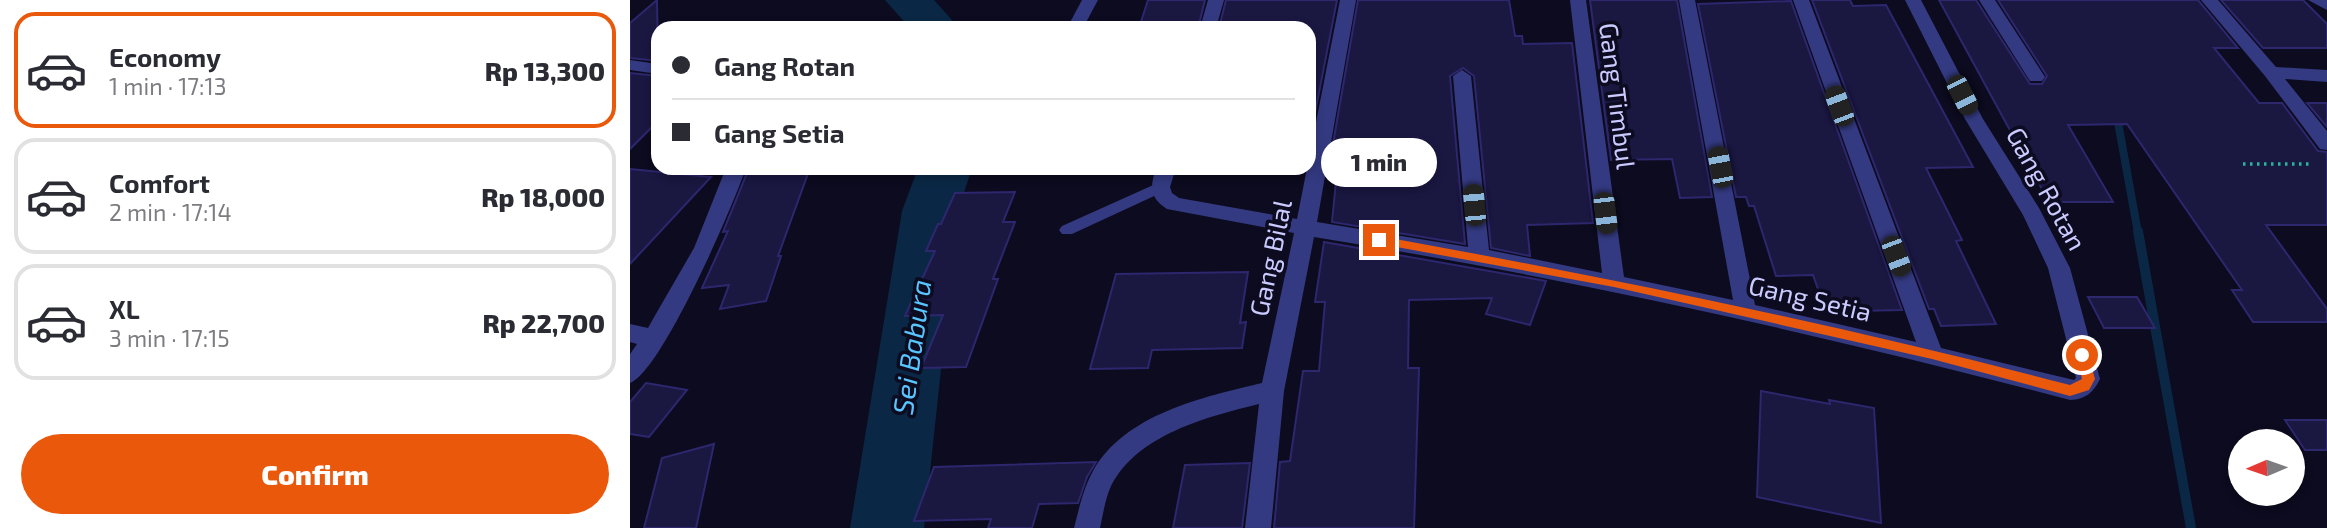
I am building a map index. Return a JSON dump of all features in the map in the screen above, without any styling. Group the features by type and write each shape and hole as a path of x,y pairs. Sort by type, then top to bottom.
{"street":[{"path":"1079,21 1090,0"},
{"path":"1210,21 1216,0"},
{"name":"Gang Bilal","path":"1316,172 1348,0"},
{"name":"Gang Timbul","path":"1578,0 1614,283"},
{"path":"1687,0 1746,313"},
{"name":"Gang Setia","path":"1801,0 1932,354"},
{"name":"Gang Rotan","path":"1913,0 1974,119 2032,213 2059,268 2088,379 2085,386 2070,390 1932,354"},
{"path":"1987,0 2036,77"},
{"path":"2209,0 2271,72 2327,144"},
{"path":"2316,0 2327,5"},
{"path":"630,65 651,68"},
{"path":"2271,72 2327,76"},
{"path":"1462,76 1479,257"},
{"path":"630,373 654,338 721,214 734,175"},
{"name":"Gang Bilal","path":"1258,528 1272,391 1315,175"},
{"name":"Gang Setia","path":"1163,178 1163,197 1174,204 1614,283 1932,354"},
{"path":"630,333 654,338"},
{"path":"1087,528 1102,479 1123,449 1198,409 1272,391"}],"lane":[{"path":"1067,230 1163,178"}],"path":[{"path":"2243,164 2315,164"}],"building":[{"path":"657,0 657,21 651,21 651,60 630,58 630,23"},
{"path":"1148,0 1205,0 1200,21 1141,21"},
{"path":"1226,0 1337,0 1316,108 1316,21 1221,21"},
{"path":"1358,0 1509,0 1515,36 1522,36 1523,44 1572,43 1593,223 1527,225 1530,256 1491,248 1474,76 1463,68 1450,76 1465,244 1332,222 1338,161 1330,161"},
{"path":"1590,0 1677,0 1712,197 1680,198 1672,159 1611,160"},
{"path":"1812,0 1850,0 1853,6 1886,5 1973,167 1926,168 1962,240 1956,241 1996,324 1941,326 1934,309 1929,309"},
{"path":"1939,0 1976,0 2030,84 2042,84 2047,76 1998,0 2198,0 2238,48 2214,48 2259,103 2282,103 2318,151 2327,152 2327,225 2266,225 2327,309 2327,322 2253,322 2232,290 2242,290 2127,124 2068,125 2113,202 2049,202"},
{"path":"2221,0 2303,0 2327,24 2327,48 2263,48"},
{"path":"1791,1 1902,310 1825,309 1813,275 1776,276 1754,206 1749,206 1746,197 1736,197 1698,4"},
{"path":"630,73 651,75 651,128 630,149"},
{"path":"2307,103 2327,103 2327,127"},
{"path":"630,169 651,171 651,175 711,177 630,264"},
{"path":"746,175 807,175 778,256 781,256 766,301 720,309 729,285 702,288 728,231 723,232"},
{"path":"1015,192 1003,222 1015,222 993,279 998,279 966,367 921,368 943,315 905,316 935,251 926,251 938,224 941,224 955,193"},
{"path":"1324,242 1546,281 1530,325 1486,314 1492,298 1409,300 1408,368 1419,368 1414,528 1274,528 1280,462 1290,461 1303,371 1319,371 1325,302 1315,302"},
{"path":"1248,272 1240,323 1246,322 1242,348 1152,350 1148,368 1090,369 1116,274"},
{"path":"2088,297 2137,297 2155,328 2104,328"},
{"path":"646,383 687,390 649,437 630,434 630,402"},
{"path":"1761,391 1830,404 1829,400 1874,408 1881,523 1757,497"},
{"path":"2285,420 2327,420 2327,450 2305,450 2305,429 2291,429"},
{"path":"714,444 696,528 644,528 662,458"},
{"path":"1096,462 1087,477 1078,503 1039,504 1032,528 988,528 991,519 914,521 934,467"},
{"path":"1250,463 1242,528 1173,528 1185,465"}],"waterway":[{"name":"Sei Babura","path":"908,0 929,21"},
{"path":"2116,111 2138,233"},
{"name":"Sei Babura","path":"887,528 930,211 943,175"},
{"path":"2138,231 2191,528"}],"route":[{"path":"1379,240 1614,283 1932,354 2070,390 2085,386 2088,379 2082,355"}]}
